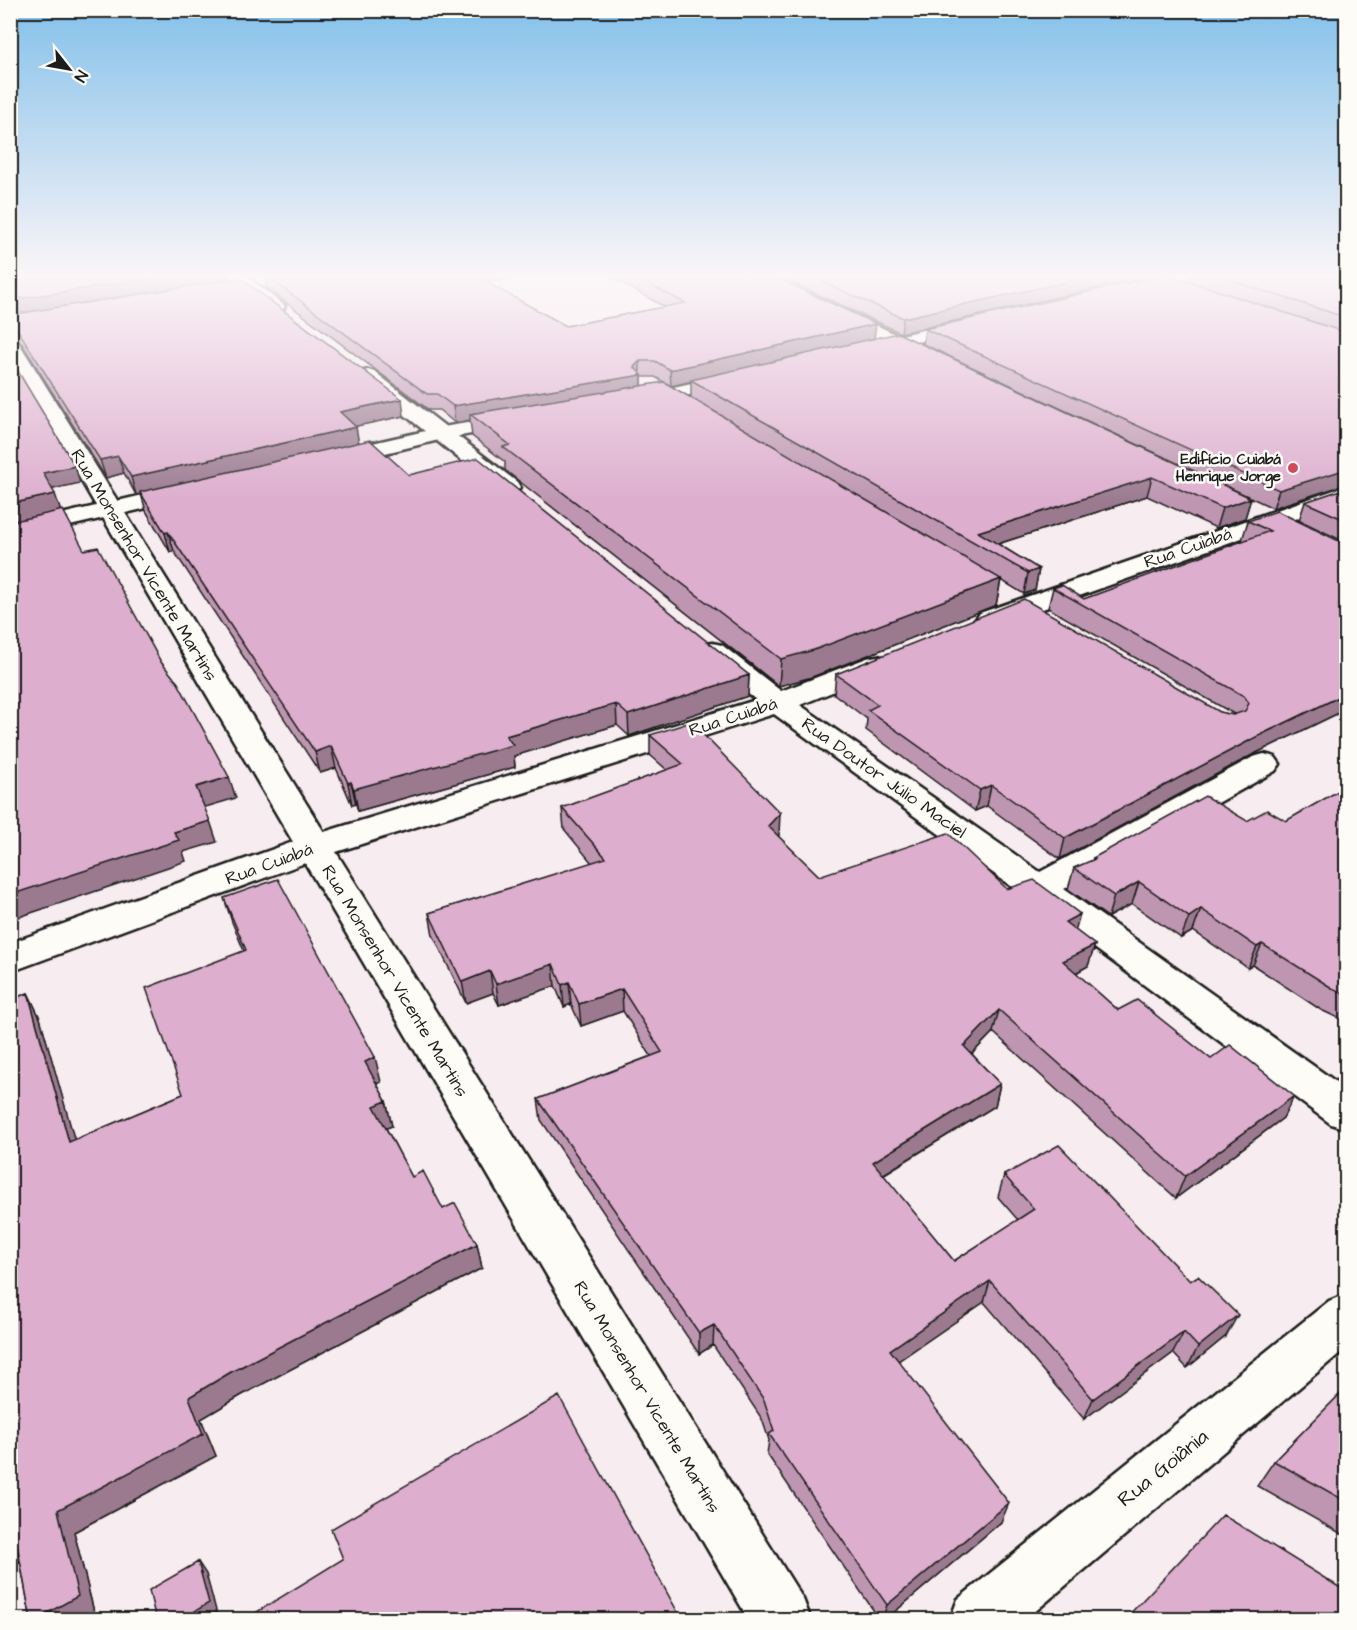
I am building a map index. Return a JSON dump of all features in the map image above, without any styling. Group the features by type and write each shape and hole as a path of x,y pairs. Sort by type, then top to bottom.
{"street":[{"name":"Rua Monsenhor Vicente Martins","path":"14,350 782,1620"},
{"path":"914,350 939,362"},
{"path":"348,361 527,501"},
{"path":"640,392 739,363"},
{"path":"640,392 759,374"},
{"path":"640,392 698,413"},
{"path":"320,454 527,412"},
{"path":"10,515 106,502 199,481"},
{"name":"Rua Cuiabá","path":"966,628 1011,600 1273,519 1347,493"},
{"path":"10,533 106,502"},
{"path":"1011,600 1052,624"},
{"name":"Rua Doutor Júlio Maciel","path":"694,636 778,703 1347,1112"},
{"name":"Rua Cuiabá","path":"10,958 314,847 778,703 900,655"},
{"path":"1038,888 1264,764"},
{"name":"Rua Goiânia","path":"979,1620 1347,1317"}],"building":[{"path":"31,350 336,350 402,399 340,412 356,427 131,477 118,456 100,460"},
{"path":"367,350 759,350 670,370 655,361 640,361 634,367 642,375 453,406 437,394 427,394"},
{"path":"823,350 935,350 1251,498 1222,508 1152,477 978,532 1039,569 1028,573 691,380"},
{"path":"971,350 1347,350 1347,469 1279,490"},
{"path":"10,358 75,466 43,473 55,494 10,504"},
{"path":"664,382 1001,579 814,650 781,659 503,447 510,445 470,414"},
{"path":"370,440 409,475 478,458 749,675 628,715 616,704 506,736 513,745 354,789 351,782 348,783 331,746 315,752 168,532 165,533 140,492"},
{"path":"1347,488 1347,521 1305,502"},
{"path":"63,510 84,550 98,547 161,662 178,683 229,777 196,787 210,821 174,832 179,840 10,895 10,522"},
{"path":"1277,511 1347,543 1347,693 1260,735 1065,838 991,785 980,790 868,710 878,705 836,674 1024,599 1220,712 1233,715 1245,711 1249,703 1244,696 1053,588 1062,585 1084,599 1270,531 1248,521"},
{"path":"691,722 780,813 768,826 819,876 948,833 1007,889 1034,880 1080,914 1065,922 1095,945 1063,961 1118,1010 1137,1000 1211,1059 1230,1045 1294,1096 1185,1176 999,1010 964,1046 1000,1084 873,1162 954,1261 1034,1209 1004,1175 1059,1145 1190,1281 1198,1276 1238,1315 1198,1347 1184,1332 1093,1399 990,1281 890,1350 1009,1503 887,1605 769,1434 774,1431 764,1400 714,1325 699,1333 538,1099 662,1052 622,989 579,1004 569,982 562,985 553,964 496,984 490,971 462,982 429,913 606,858 562,808 683,764 650,735"},
{"path":"1347,786 1347,995 1262,944 1257,947 1201,909 1189,917 1139,882 1114,896 1074,868 1095,859 1093,858 1205,796 1247,821 1267,810 1286,821"},
{"path":"278,879 375,1057 365,1062 386,1101 374,1106 412,1177 423,1171 443,1209 455,1203 477,1244 231,1372 189,1397 203,1434 58,1510 78,1596 35,1620 31,1620 15,1533 10,1536 10,1000 28,993 69,1142 183,1094 146,988 246,950 224,898"},
{"path":"1347,1387 1347,1502 1274,1461"},
{"path":"559,1396 682,1620 244,1620 343,1559 331,1529"},
{"path":"1223,1515 1347,1592 1347,1620 1124,1620"},
{"path":"198,1562 209,1603 180,1620 156,1620 149,1590"}],"place":[{"name":"Edifício Cuiabá Henrique Jorge","path":"1293,468"}]}
